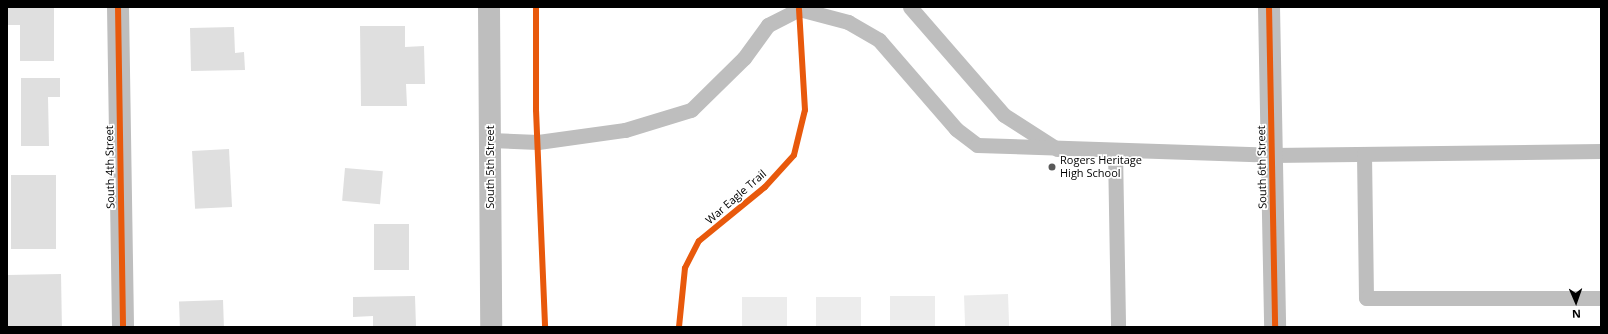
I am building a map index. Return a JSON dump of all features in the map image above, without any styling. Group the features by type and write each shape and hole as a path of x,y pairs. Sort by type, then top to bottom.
{"street":[{"name":"South 4th Street","path":"118,7 123,327"},
{"name":"South 5th Street","path":"489,7 491,327"},
{"name":"South 6th Street","path":"1269,7 1275,327"}],"lane":[{"path":"910,7 1004,115 1057,149"},
{"path":"490,140 538,142 618,131 691,110 744,58 768,25 798,8 848,22 879,40 956,129 977,146 1272,155 1601,151"},
{"path":"1115,150 1118,327"},
{"path":"1364,154 1366,298 1601,298"}],"shaded area":[{"path":"1008,294 1009,327 965,327 964,296"},
{"path":"890,296 935,296 935,327 890,327"},
{"path":"742,297 787,297 787,327 742,327"},
{"path":"816,297 861,297 861,327 816,327"}],"building":[{"path":"7,7 54,7 54,61 20,61 20,25 7,25"},
{"path":"360,26 405,26 405,47 424,46 425,84 406,84 407,106 361,106"},
{"path":"234,27 235,53 244,52 245,70 191,71 190,28"},
{"path":"21,78 60,78 60,97 48,97 49,146 21,146"},
{"path":"229,149 232,207 195,209 192,151"},
{"path":"345,168 383,171 380,204 342,201"},
{"path":"11,175 56,175 56,249 11,249"},
{"path":"374,224 409,224 409,270 374,270"},
{"path":"61,274 62,327 8,327 7,275"},
{"path":"415,296 416,327 373,327 373,316 353,317 353,297"},
{"path":"223,300 224,327 180,327 179,302"}],"cycle path":[{"path":"118,7 123,327"},
{"path":"536,7 536,110 545,327"},
{"path":"1269,7 1275,327"},
{"name":"War Eagle Trail","path":"679,327 685,268 699,241 765,187 794,155 805,110 799,9"}],"place":[{"name":"Rogers Heritage High School","path":"1052,167"}]}
